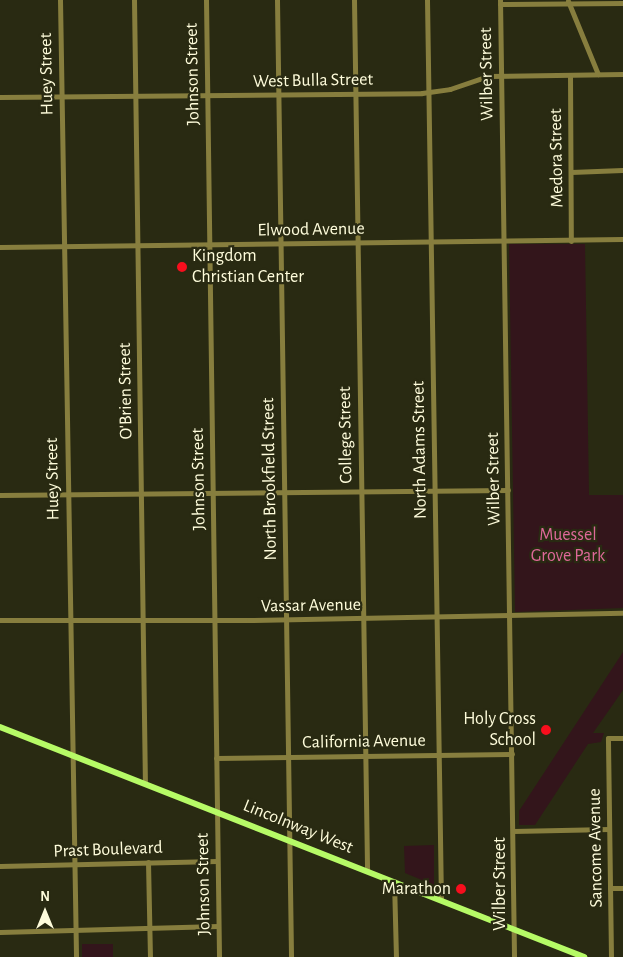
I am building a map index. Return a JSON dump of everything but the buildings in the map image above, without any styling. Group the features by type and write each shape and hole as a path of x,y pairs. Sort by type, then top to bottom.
{"main road":[{"name":"Lincolnway West","path":"0,727 584,957"}],"street":[{"name":"Huey Street","path":"60,0 76,957"},
{"name":"O'Brien Street","path":"134,0 145,783"},
{"name":"Johnson Street","path":"206,0 219,957"},
{"name":"North Brookfield Street","path":"276,0 291,957"},
{"name":"College Street","path":"354,0 367,870"},
{"name":"North Adams Street","path":"427,0 441,900"},
{"path":"500,2 623,3"},
{"name":"Wilber Street","path":"500,2 514,957"},
{"path":"569,2 598,74"},
{"name":"West Bulla Street","path":"0,97 428,93 484,77 623,74"},
{"name":"Medora Street","path":"570,75 571,240"},
{"path":"571,172 623,170"},
{"name":"Elwood Avenue","path":"0,247 623,239"},
{"path":"0,495 508,490"},
{"name":"Vassar Avenue","path":"0,620 286,620 623,613"},
{"name":"Sancome Avenue","path":"611,957 608,738 623,738"},
{"name":"California Avenue","path":"216,758 512,754"},
{"path":"513,831 609,829"},
{"name":"Prast Boulevard","path":"0,866 217,861"},
{"path":"148,862 150,957"},
{"path":"394,881 396,957"},
{"path":"610,888 623,888"},
{"path":"0,932 218,926"}],"green space":[{"name":"Muessel Grove Park","path":"509,244 585,244 589,495 623,495 623,608 515,612"},
{"path":"623,652 623,690 593,733 604,733 601,742 588,744 535,825 519,825 519,811"},
{"path":"434,845 434,885 405,873 404,846"},
{"path":"82,944 113,944 113,957 82,957"}],"place":[{"name":"Kingdom Christian Center","path":"182,267"},
{"name":"Holy Cross School","path":"546,730"},
{"name":"Marathon","path":"461,889"}]}
